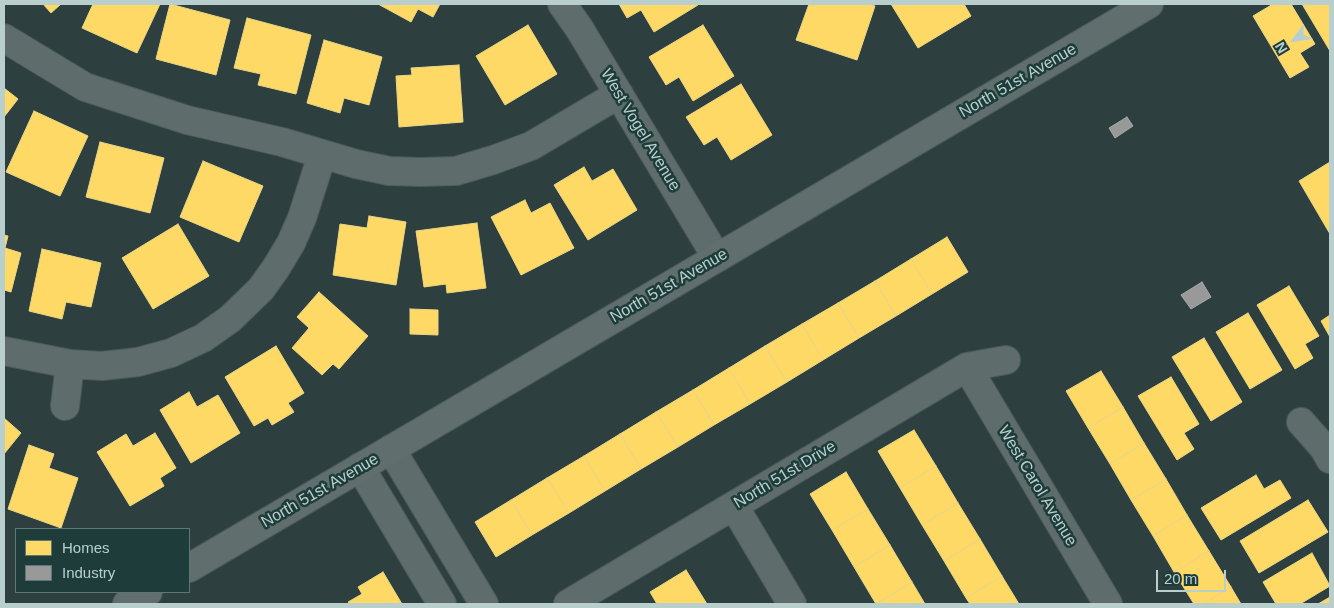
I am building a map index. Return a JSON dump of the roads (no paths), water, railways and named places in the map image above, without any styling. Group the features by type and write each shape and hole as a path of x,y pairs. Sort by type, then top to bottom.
{"main road":[{"name":"North 51st Avenue","path":"190,567 1149,4"},
{"path":"127,604 146,593"}],"street":[{"name":"West Vogel Avenue","path":"562,4 579,28 717,258"},
{"path":"4,38 85,87 187,120 282,142 322,155 388,171 456,170 493,160 531,146 619,94"},
{"path":"4,351 70,364 102,366 138,362 171,353 203,338 230,319 261,289 276,268 291,243 302,218 322,155"},
{"name":"North 51st Drive","path":"568,604 966,367 1006,360"},
{"path":"66,406 70,364"},
{"name":"West Carol Avenue","path":"966,367 1108,604"},
{"path":"1301,422 1328,450"},
{"path":"391,449 484,604"},
{"path":"360,467 442,604"},
{"path":"734,506 792,604"}]}
